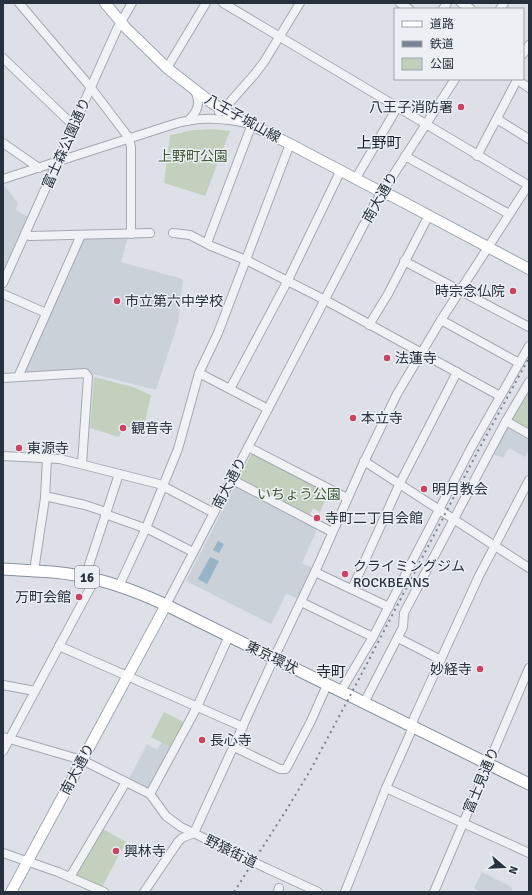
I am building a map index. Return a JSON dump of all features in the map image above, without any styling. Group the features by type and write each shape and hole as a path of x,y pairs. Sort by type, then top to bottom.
{"highway":[{"name":"東京環状","path":"3,569 53,572 90,578 137,592 529,784"}],"main road":[{"name":"八王子城山線","path":"105,3 121,22 167,68 223,110 356,178 381,192 390,200 486,250 529,276"},
{"name":"八王子城山線","path":"486,250 529,270"},
{"name":"南大通り","path":"11,892 166,605"}],"street":[{"path":"19,3 91,88 129,138 131,147 131,234"},
{"name":"富士森公園通り","path":"3,284 121,22 132,3"},
{"path":"167,68 206,3"},
{"path":"6,738 82,760 150,794 166,816 181,827 194,833 315,572 364,461 397,394 441,320 528,185 477,156 223,3"},
{"path":"208,118 223,110 254,76 280,37 300,3"},
{"path":"3,58 74,126"},
{"name":"南大通り","path":"166,605 381,192 454,80"},
{"path":"477,156 517,80 529,88"},
{"path":"188,121 194,115 198,106 198,96 195,90"},
{"path":"356,178 397,108"},
{"path":"3,179 129,138 188,121 208,118 232,120 252,124 207,243"},
{"path":"497,119 529,139"},
{"path":"3,143 39,168"},
{"path":"118,586 146,528 178,449 199,373 218,333 290,144"},
{"path":"405,156 509,214"},
{"path":"230,389 287,282 341,170"},
{"path":"369,325 388,294 427,218"},
{"path":"25,234 30,236 150,233"},
{"path":"172,233 190,235 246,260 325,300 500,396"},
{"path":"18,377 81,235"},
{"path":"404,261 529,326"},
{"path":"3,294 46,313"},
{"path":"441,320 519,363"},
{"path":"341,691 374,637 439,509 500,396 529,346"},
{"path":"352,589 400,484 457,372"},
{"path":"3,378 84,373 88,377 82,464"},
{"path":"199,373 268,409"},
{"path":"364,703 398,638 402,627 404,613 506,421 529,382"},
{"path":"506,421 529,434"},
{"path":"248,447 347,498"},
{"path":"3,456 60,459 82,464 163,486 214,513"},
{"path":"34,571 45,498 47,458"},
{"path":"364,461 529,568"},
{"path":"3,751 6,738 35,691 59,646 90,578 106,513 119,474"},
{"path":"231,479 332,532"},
{"path":"345,892 412,727 414,718 494,545 529,480"},
{"path":"45,498 85,505 146,528 193,552"},
{"path":"315,572 389,607"},
{"path":"301,602 374,637"},
{"path":"150,794 197,706 229,636"},
{"path":"398,638 441,660"},
{"path":"59,646 243,726"},
{"name":"富士見通り","path":"434,892 529,668"},
{"path":"234,747 280,769 286,768 311,721 327,685"},
{"path":"3,687 35,691"},
{"path":"70,877 126,782"},
{"path":"386,788 529,853"},
{"name":"野猿街道","path":"144,892 173,848 182,838 194,833 318,892"},
{"path":"3,853 70,877 104,892"}],"shaded area":[{"path":"3,184 18,203 16,210 28,217 3,270"},
{"name":"市立第六中学校","path":"82,237 128,237 121,262 183,279 178,323 156,390 93,374 24,373"},
{"path":"506,421 529,434 529,449 525,457 509,448 503,458 489,452"},
{"path":"237,482 319,525 302,563 316,569 302,600 286,594 271,624 186,581"},
{"path":"162,742 174,749 150,794 127,783 147,744 157,750"},
{"path":"482,872 512,887 512,892 480,892 474,888"}],"green space":[{"name":"上野町公園","path":"212,129 230,131 205,196 164,183 170,135 194,130"},
{"path":"94,377 133,387 151,395 143,431 124,426 119,437 90,428"},
{"path":"529,385 529,431 511,421 510,418"},
{"name":"いちょう公園","path":"254,449 331,489 320,512 313,508 308,519 237,482"},
{"path":"164,712 188,724 174,749 151,737"},
{"path":"103,829 126,842 102,887 74,875"}],"water":[{"path":"218,541 224,544 219,553 213,550"},
{"path":"210,557 219,561 207,584 198,579"}],"railway":[{"path":"234,892 311,769 480,447 529,358"}],"place":[{"name":"八王子消防署","path":"461,107"},
{"name":"時宗念仏院","path":"513,291"},
{"name":"市立第六中学校","path":"117,301"},
{"name":"法蓮寺","path":"387,358"},
{"name":"本立寺","path":"353,418"},
{"name":"観音寺","path":"123,428"},
{"name":"東源寺","path":"19,448"},
{"name":"明月教会","path":"424,489"},
{"name":"寺町二丁目会館","path":"317,518"},
{"name":"クライミングジム ROCKBEANS","path":"345,574"},
{"name":"万町会館","path":"79,597"},
{"name":"妙経寺","path":"480,669"},
{"name":"長心寺","path":"202,740"},
{"name":"興林寺","path":"116,851"}],"district":[{"name":"上野町","path":"379,143"},
{"name":"寺町","path":"331,672"}]}
